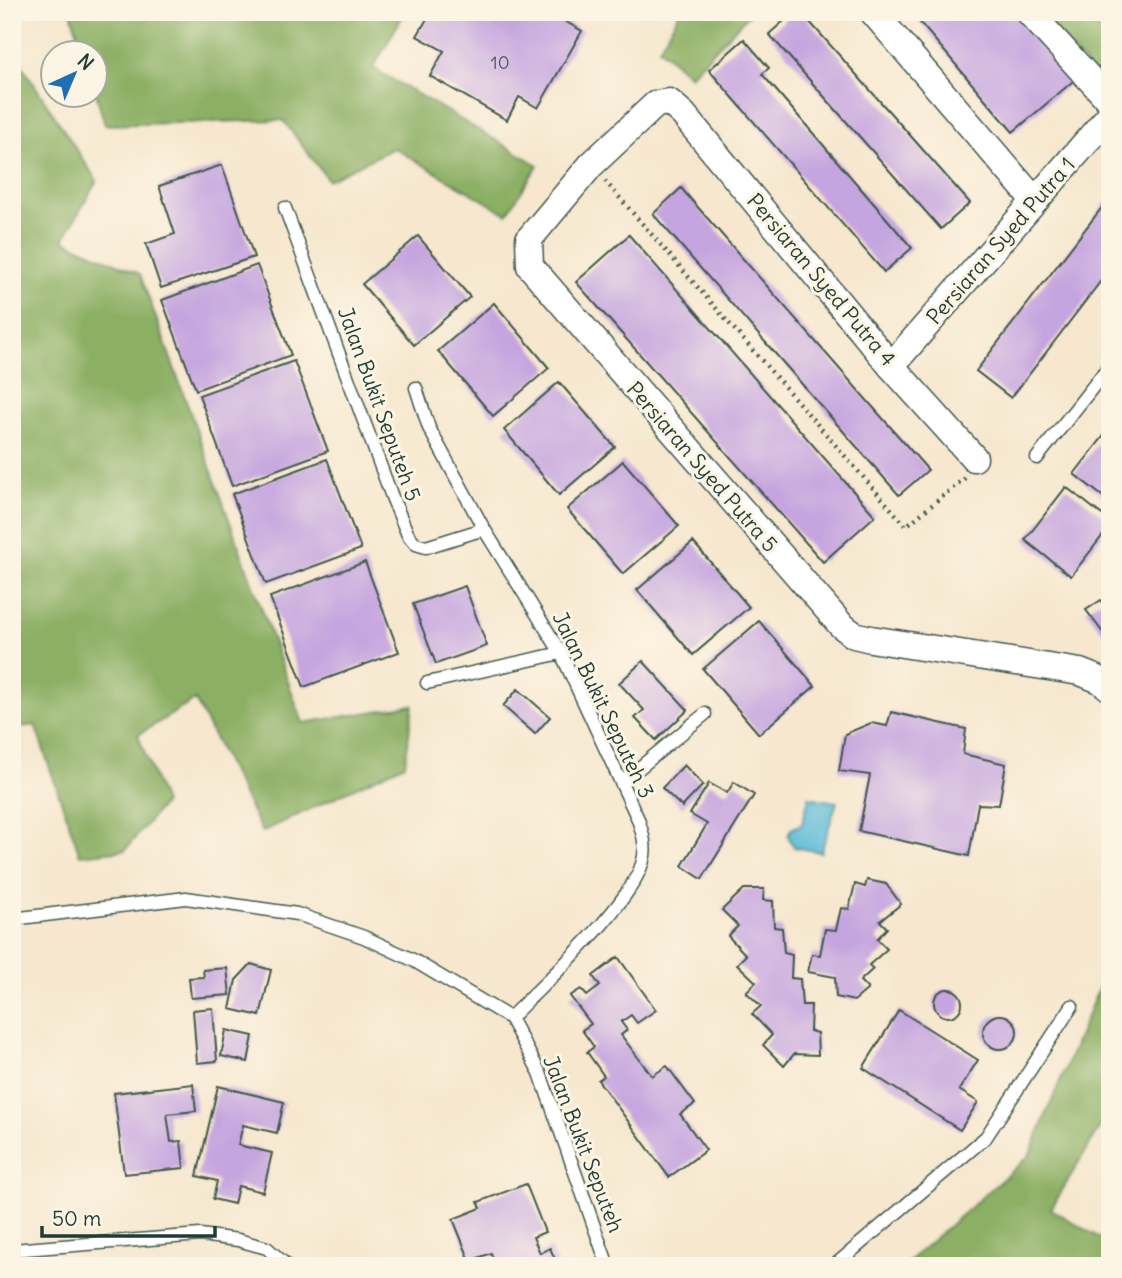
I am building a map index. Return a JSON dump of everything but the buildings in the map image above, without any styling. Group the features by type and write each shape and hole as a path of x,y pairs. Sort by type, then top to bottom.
{"street":[{"path":"873,12 1035,201"},
{"path":"1029,12 1110,101"},
{"name":"Persiaran Syed Putra 5","path":"669,102 656,104 590,165 529,239 530,266 841,625 854,635 1080,672 1100,680 1110,688"},
{"name":"Persiaran Syed Putra 4","path":"669,102 683,114 891,366 974,458"},
{"name":"Persiaran Syed Putra 1","path":"891,366 1110,115"}],"lane":[{"name":"Jalan Bukit Seputeh 5","path":"285,208 408,535 416,544 426,547 484,529"},
{"path":"1037,458 1110,365"},
{"name":"Jalan Bukit Seputeh 3","path":"416,388 429,428 484,529 561,653 638,819 645,842 644,858 638,875 614,912 510,1018"},
{"path":"427,683 561,653"},
{"path":"621,783 705,714"},
{"path":"12,919 186,898 298,914 364,937 413,960 510,1018"},
{"path":"834,1266 986,1137 1072,1006"},
{"name":"Jalan Bukit Seputeh","path":"510,1018 540,1073 608,1266"},
{"path":"12,1250 200,1235 238,1240 267,1248 287,1266"}],"path":[{"path":"590,165 906,526 976,469 974,458"}],"green space":[{"path":"71,12 405,12 373,68 538,165 507,214 394,148 328,180 283,120 105,125 100,108 108,108 108,38 79,38"},
{"path":"680,12 751,12 690,76 659,48"},
{"path":"1036,12 1110,12 1110,80 1087,106 1086,64"},
{"path":"12,50 38,90 38,108 50,108 97,181 63,240 140,274 303,723 413,705 405,764 262,832 195,700 138,735 164,803 125,850 80,855 35,725 12,728"},
{"path":"1101,982 1110,1023 1110,1110 1051,1209 1110,1244 1110,1266 903,1266 1029,1156"}],"water":[{"path":"809,797 837,802 821,852 794,847 788,836 791,829 802,824"}]}
